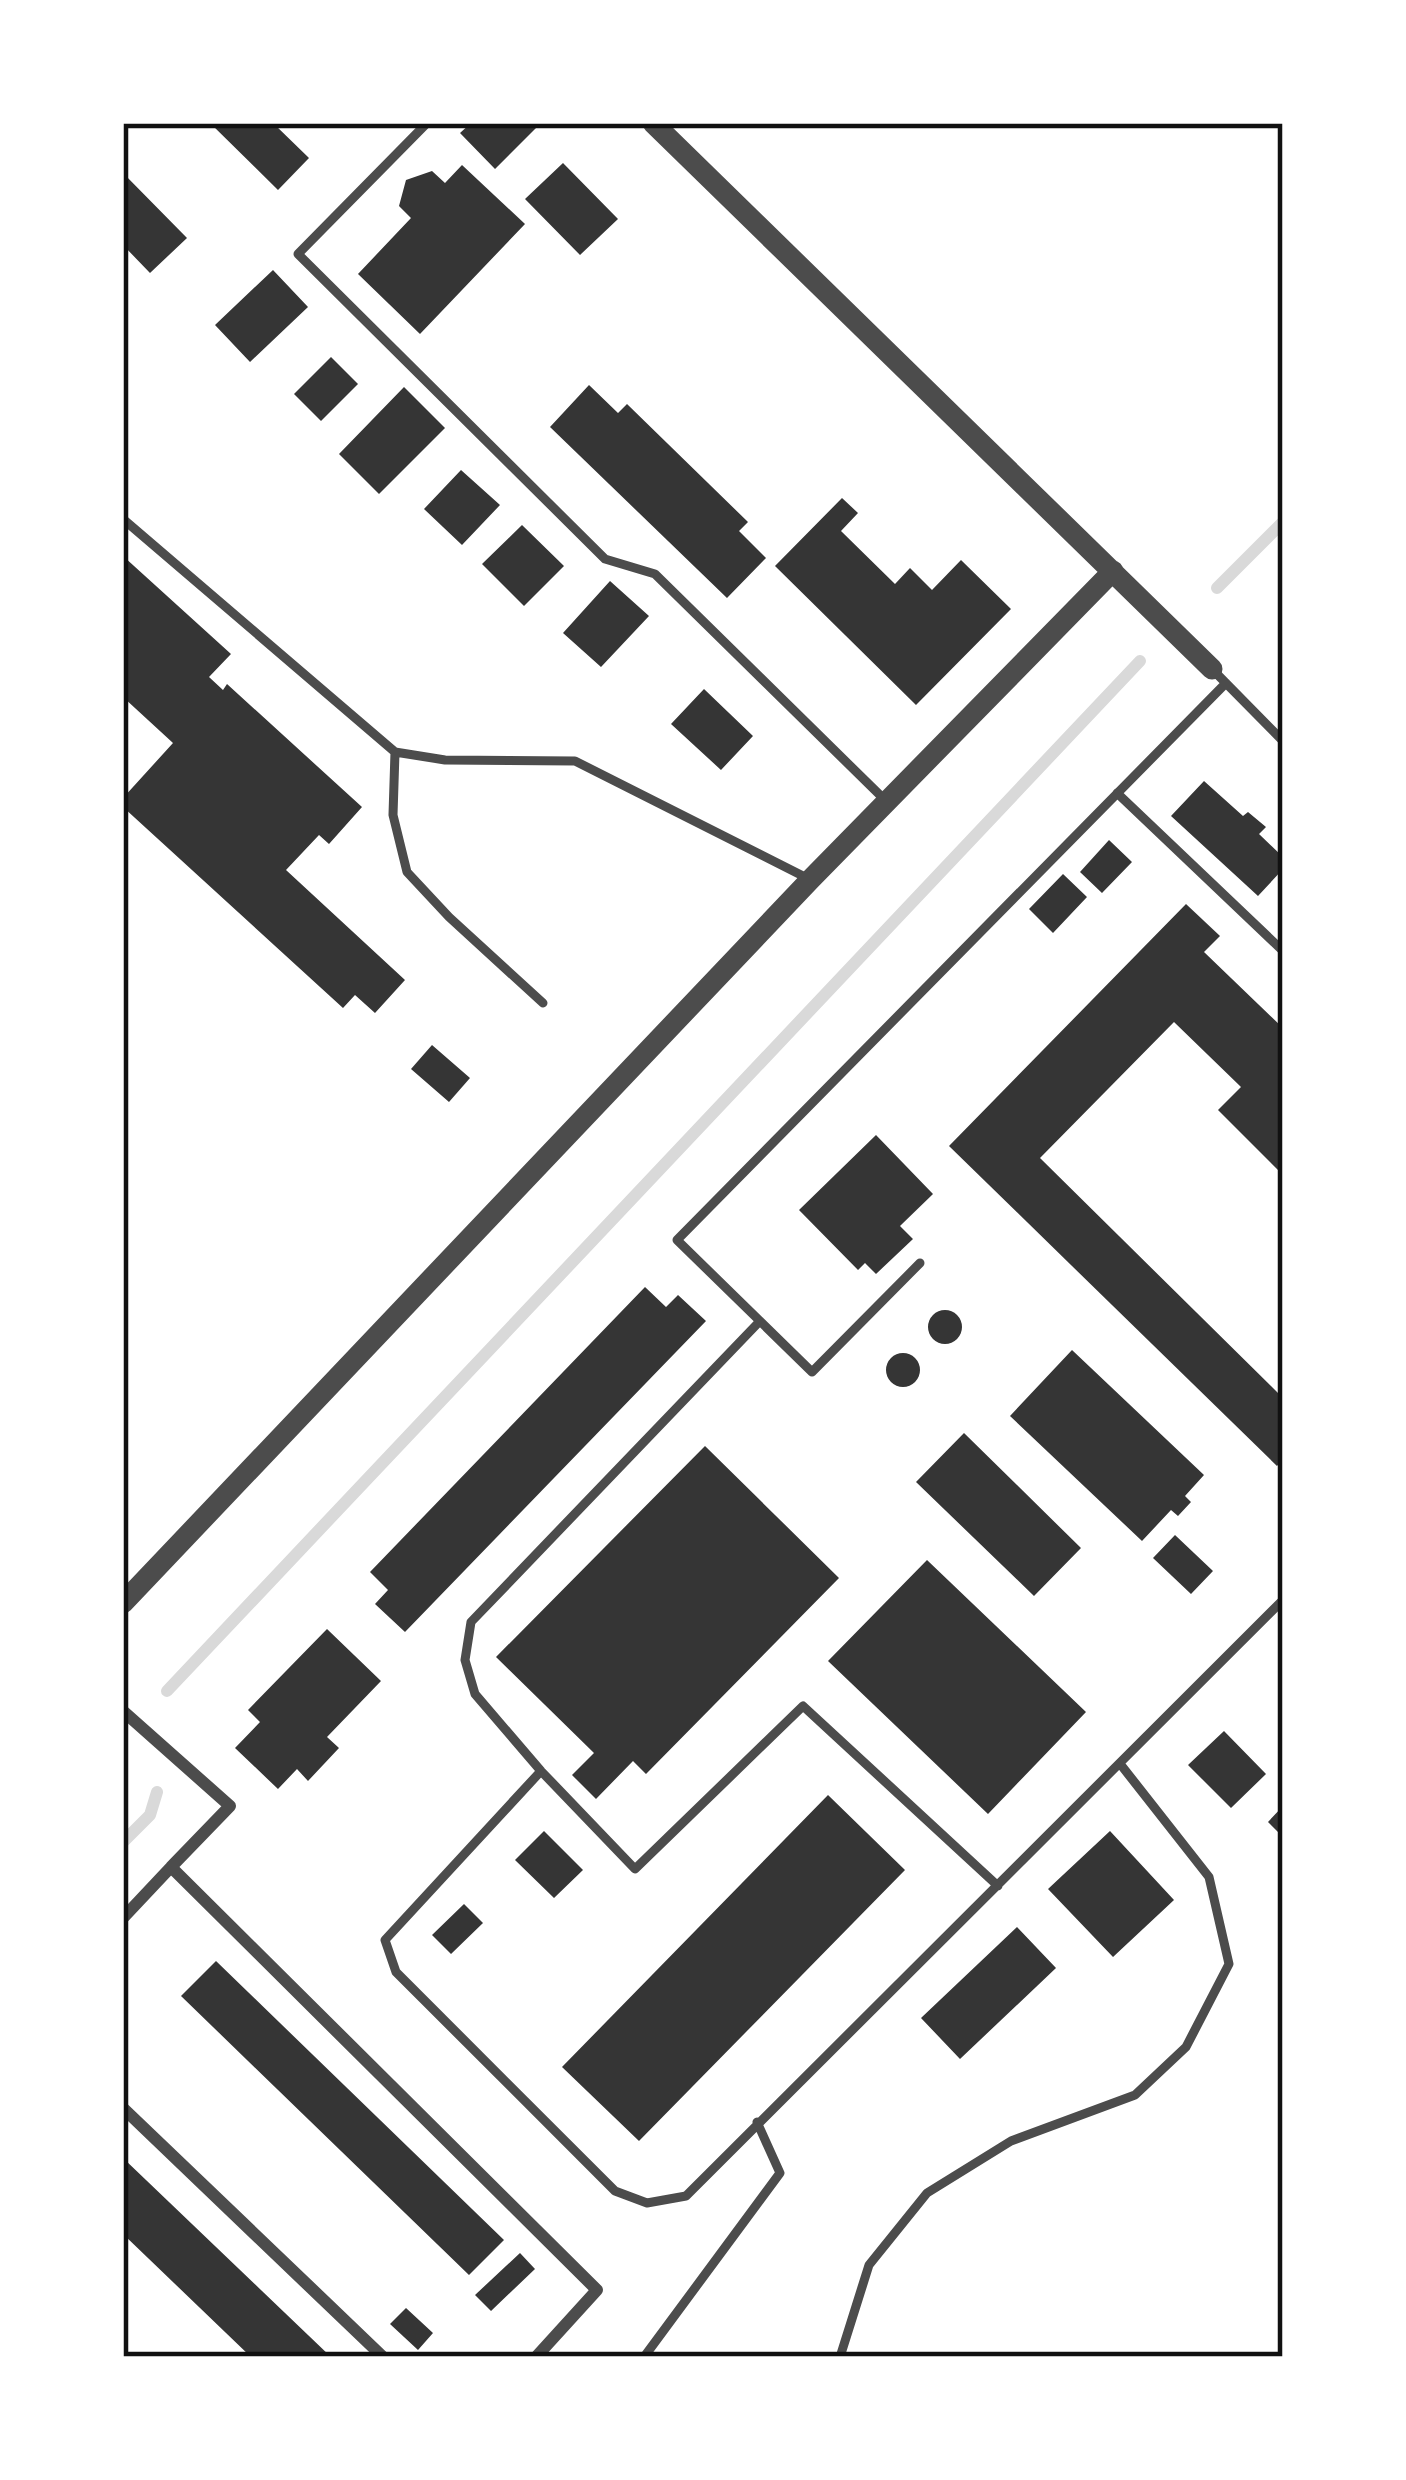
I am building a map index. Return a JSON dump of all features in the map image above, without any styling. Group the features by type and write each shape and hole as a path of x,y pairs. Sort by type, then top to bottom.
{"street":[{"path":"653,123 1219,676"},
{"path":"123,1603 810,880 1113,571"},
{"path":"123,1712 230,1806 123,1918"},
{"path":"171,1867 597,2290 536,2357"},
{"path":"123,2108 383,2357"}],"lane":[{"path":"427,123 298,254 605,559 655,574 887,802"},
{"path":"123,519 395,752 445,760 575,761 810,880"},
{"path":"920,1263 812,1372 677,1240 1118,793 1219,676 1283,741"},
{"path":"395,752 393,815 407,872 543,1004"},
{"path":"1118,793 1283,951"},
{"path":"760,1321 471,1622 465,1660 475,1694 635,1869 803,1706 998,1886"},
{"path":"542,1772 385,1940 396,1972 615,2191 647,2203 686,2197 1283,1600"},
{"path":"840,2357 869,2265 927,2192 1011,2141 1135,2095 1186,2047 1228,1964 1210,1877 1121,1766"},
{"path":"644,2357 780,2173 757,2122"}],"building":[{"path":"210,123 273,123 309,158 278,190"},
{"path":"471,123 541,123 495,169 460,133"},
{"path":"563,163 618,219 580,255 525,199"},
{"path":"462,165 525,224 420,334 358,274 411,218 399,206 406,180 432,171 445,183"},
{"path":"123,173 187,238 150,273 123,245"},
{"path":"273,270 308,307 250,362 215,325"},
{"path":"331,357 358,384 321,421 294,394"},
{"path":"589,385 618,413 627,404 748,522 739,531 766,558 727,598 550,427"},
{"path":"404,387 445,428 379,494 339,454"},
{"path":"461,470 500,505 462,545 424,509"},
{"path":"842,498 858,513 841,531 895,584 910,568 932,590 961,560 1011,609 916,705 775,566"},
{"path":"522,525 564,566 524,606 482,564"},
{"path":"123,556 231,654 209,677 223,690 227,684 362,807 329,844 319,835 286,870 405,980 375,1013 355,995 343,1008 123,807 123,798 173,743 123,697"},
{"path":"610,581 649,616 601,667 563,633"},
{"path":"704,689 753,736 721,770 671,724"},
{"path":"1204,781 1243,816 1248,812 1266,827 1259,834 1283,857 1283,869 1258,896 1171,816"},
{"path":"1109,840 1132,862 1102,893 1080,872"},
{"path":"1063,874 1087,897 1053,933 1029,909"},
{"path":"1186,904 1220,936 1204,952 1283,1028 1283,1175 1218,1110 1241,1087 1174,1022 1040,1158 1278,1393 1283,1388 1283,1459 1277,1466 949,1146"},
{"path":"432,1045 470,1078 449,1102 411,1069"},
{"path":"876,1135 933,1194 900,1226 913,1239 876,1274 865,1263 858,1270 799,1210"},
{"path":"645,1287 666,1307 678,1295 706,1321 405,1632 375,1604 388,1590 370,1572"},
{"path":"945,1310 957,1315 962,1327 957,1339 945,1344 933,1339 928,1327 933,1315"},
{"path":"1072,1350 1204,1475 1185,1496 1191,1502 1178,1516 1171,1510 1142,1541 1010,1416"},
{"path":"903,1353 915,1358 920,1370 915,1382 903,1387 891,1382 886,1370 891,1358"},
{"path":"964,1433 1081,1548 1034,1596 916,1482"},
{"path":"705,1446 839,1578 646,1774 633,1761 596,1799 572,1775 594,1753 496,1657"},
{"path":"1175,1535 1213,1571 1191,1594 1153,1558"},
{"path":"927,1560 1086,1712 988,1814 828,1661"},
{"path":"327,1629 381,1681 327,1737 339,1748 308,1781 297,1769 278,1789 235,1748 260,1722 248,1710"},
{"path":"1224,1731 1266,1774 1231,1808 1188,1765"},
{"path":"828,1795 905,1870 639,2141 562,2067"},
{"path":"1283,1806 1283,1837 1268,1822"},
{"path":"544,1831 583,1870 554,1898 515,1860"},
{"path":"1110,1831 1174,1900 1113,1957 1048,1889"},
{"path":"464,1904 483,1923 451,1954 432,1935"},
{"path":"1017,1927 1056,1968 960,2059 921,2018"},
{"path":"216,1961 504,2240 469,2275 181,1996"},
{"path":"123,2158 331,2357 251,2357 123,2234"},
{"path":"520,2253 535,2269 491,2311 475,2295"},
{"path":"406,2308 433,2333 418,2350 390,2324"}],"waterway":[{"path":"1217,588 1283,522"},
{"path":"167,1691 1140,661"},
{"path":"123,1842 150,1815 157,1792"}]}
